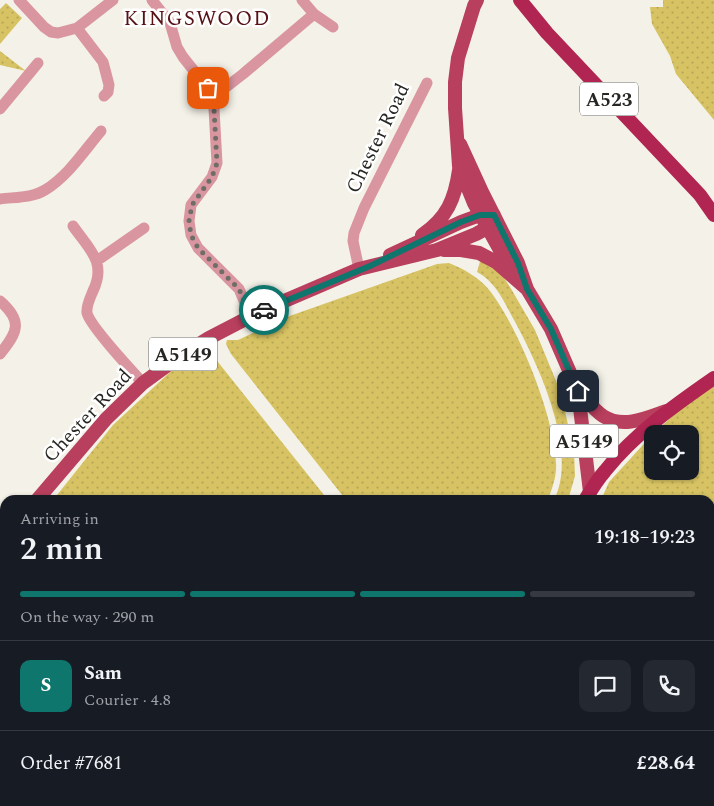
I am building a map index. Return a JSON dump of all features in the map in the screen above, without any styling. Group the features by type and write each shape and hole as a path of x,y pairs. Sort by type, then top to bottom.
{"highway":[{"name":"A523","path":"520,0 547,33 700,195 714,214"},
{"name":"A523","path":"700,195 714,205"},
{"path":"589,495 605,471 628,445 671,409 714,378"}],"main road":[{"name":"A5149","path":"475,3 458,58 455,82 459,166 483,222 505,259 513,278 527,289 551,329 578,391 588,495"},
{"path":"458,139 518,263 527,289"},
{"path":"398,251 432,228 447,210 454,196 459,166"},
{"path":"483,222 494,215"},
{"name":"Chester Road","path":"364,267 437,250 483,222"},
{"name":"Chester Road","path":"41,495 106,418 143,383 166,365 209,338 251,317 398,251 483,222"},
{"path":"437,250 461,250 479,253 496,262 513,278"},
{"name":"A5149","path":"578,391 602,416 616,422 640,421 671,409"}],"street":[{"path":"19,0 51,32 58,33 77,28 113,0"},
{"path":"152,0 170,23 177,46 183,57 210,91 216,95"},
{"path":"302,0 314,14 332,27"},
{"path":"251,317 239,289 198,248 191,235 189,221 192,205 212,177 217,163 214,109 216,95 314,14"},
{"path":"77,28 103,62 109,85 108,92 104,96"},
{"path":"0,109 38,64"},
{"name":"Chester Road","path":"364,267 353,241 354,233 364,208 427,83"},
{"path":"0,198 24,197 44,190 64,175 101,131"},
{"path":"73,226 98,260 97,282 86,308 88,316 114,351 143,383"},
{"path":"98,260 144,228"},
{"path":"0,301 10,310 16,324 11,342 0,354"}],"shaded area":[{"path":"663,0 714,0 714,120 676,74 670,56 652,24 650,7 663,7"},
{"path":"6,3 22,18 0,44 0,9"},
{"path":"0,51 26,71 0,65"},
{"path":"481,258 500,272 535,330 561,393 574,452 575,476 569,495 556,495 560,480 562,457 559,433 544,383 524,338 503,300 489,281 477,272"},
{"path":"449,263 471,274 481,282 501,307 523,349 542,398 554,443 556,473 550,495 342,495 231,354 226,344 227,340 238,340 284,318 437,264"},
{"path":"203,354 214,357 324,495 57,495 113,425 169,373 190,358"},
{"path":"714,385 714,495 603,495 609,482 644,444 644,480 699,480 699,425 663,425 678,411"}],"way so far":[{"path":"208,88 216,95 214,109 217,163 212,177 192,205 189,221 191,235 198,248 239,289 251,317 264,310"}],"district":[{"name":"KINGSWOOD","path":"197,18"}],"route":[{"path":"264,310 370,266 461,222 480,215 494,215 518,263 527,289 551,329 578,391"}]}
